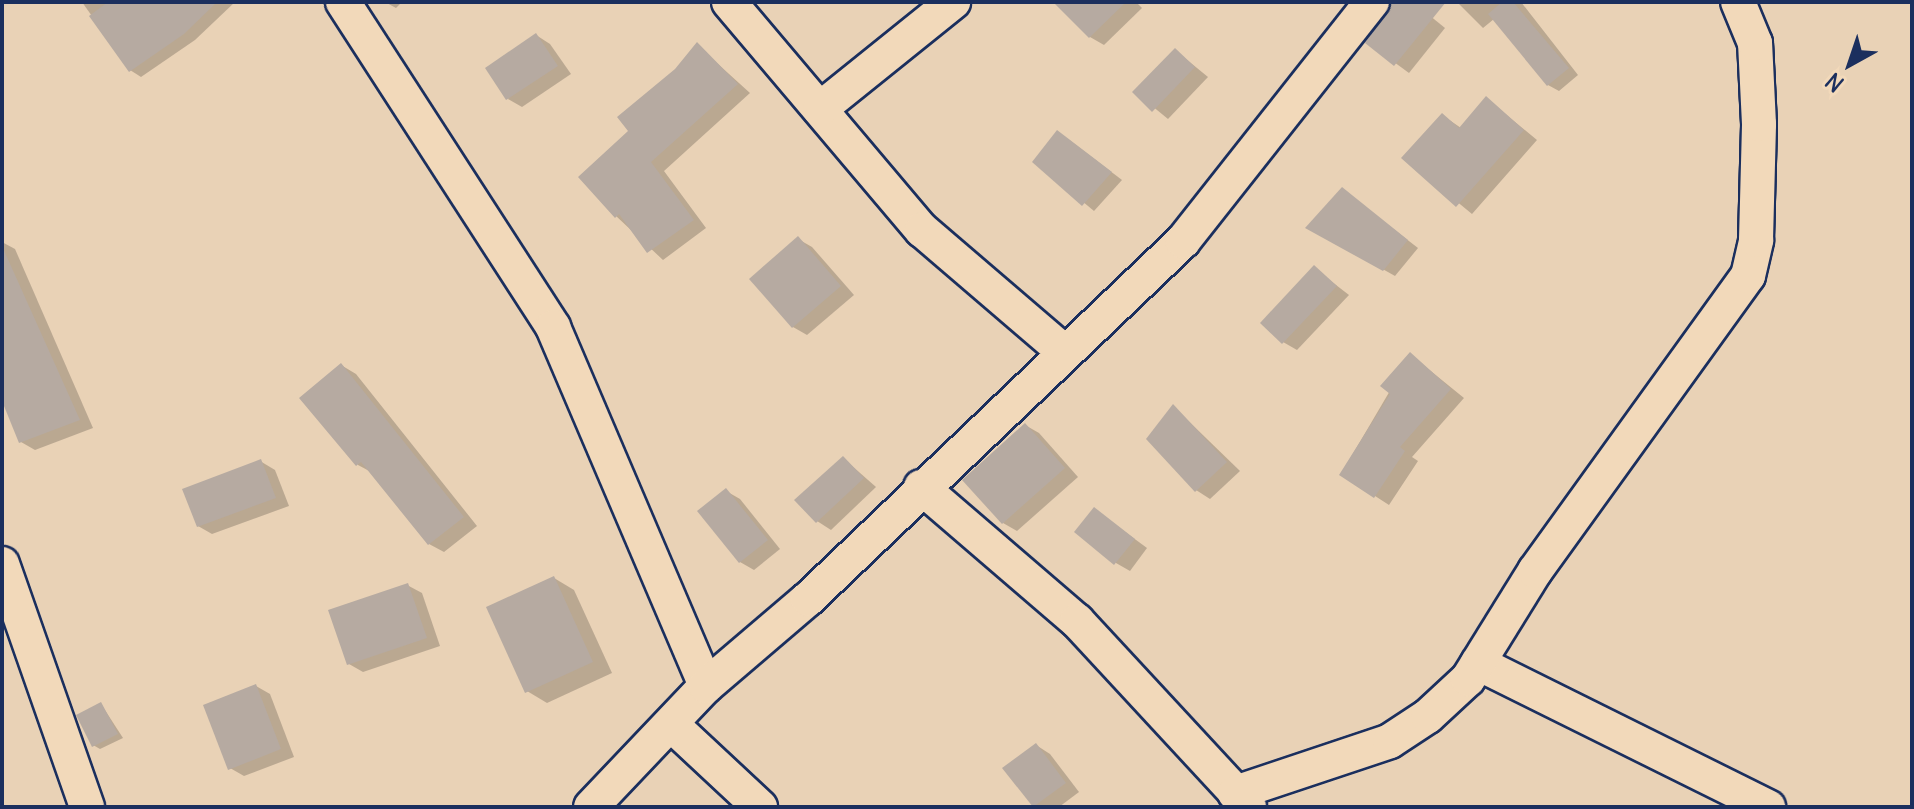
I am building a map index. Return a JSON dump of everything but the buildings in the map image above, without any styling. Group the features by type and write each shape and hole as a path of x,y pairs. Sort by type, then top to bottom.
{"street":[{"path":"343,2 553,327 706,686"},
{"path":"729,2 922,230 1063,351"},
{"path":"820,109 953,2"},
{"path":"591,807 706,686 808,599 1063,351 1183,241 1372,2"},
{"path":"921,487 1077,621 1242,800 1390,741 1428,716 1478,663 1535,571 1748,276 1756,240 1759,124 1755,43 1738,2"},
{"path":"2,564 87,807"},
{"path":"1478,663 1768,807"},
{"path":"671,724 760,807"}]}
